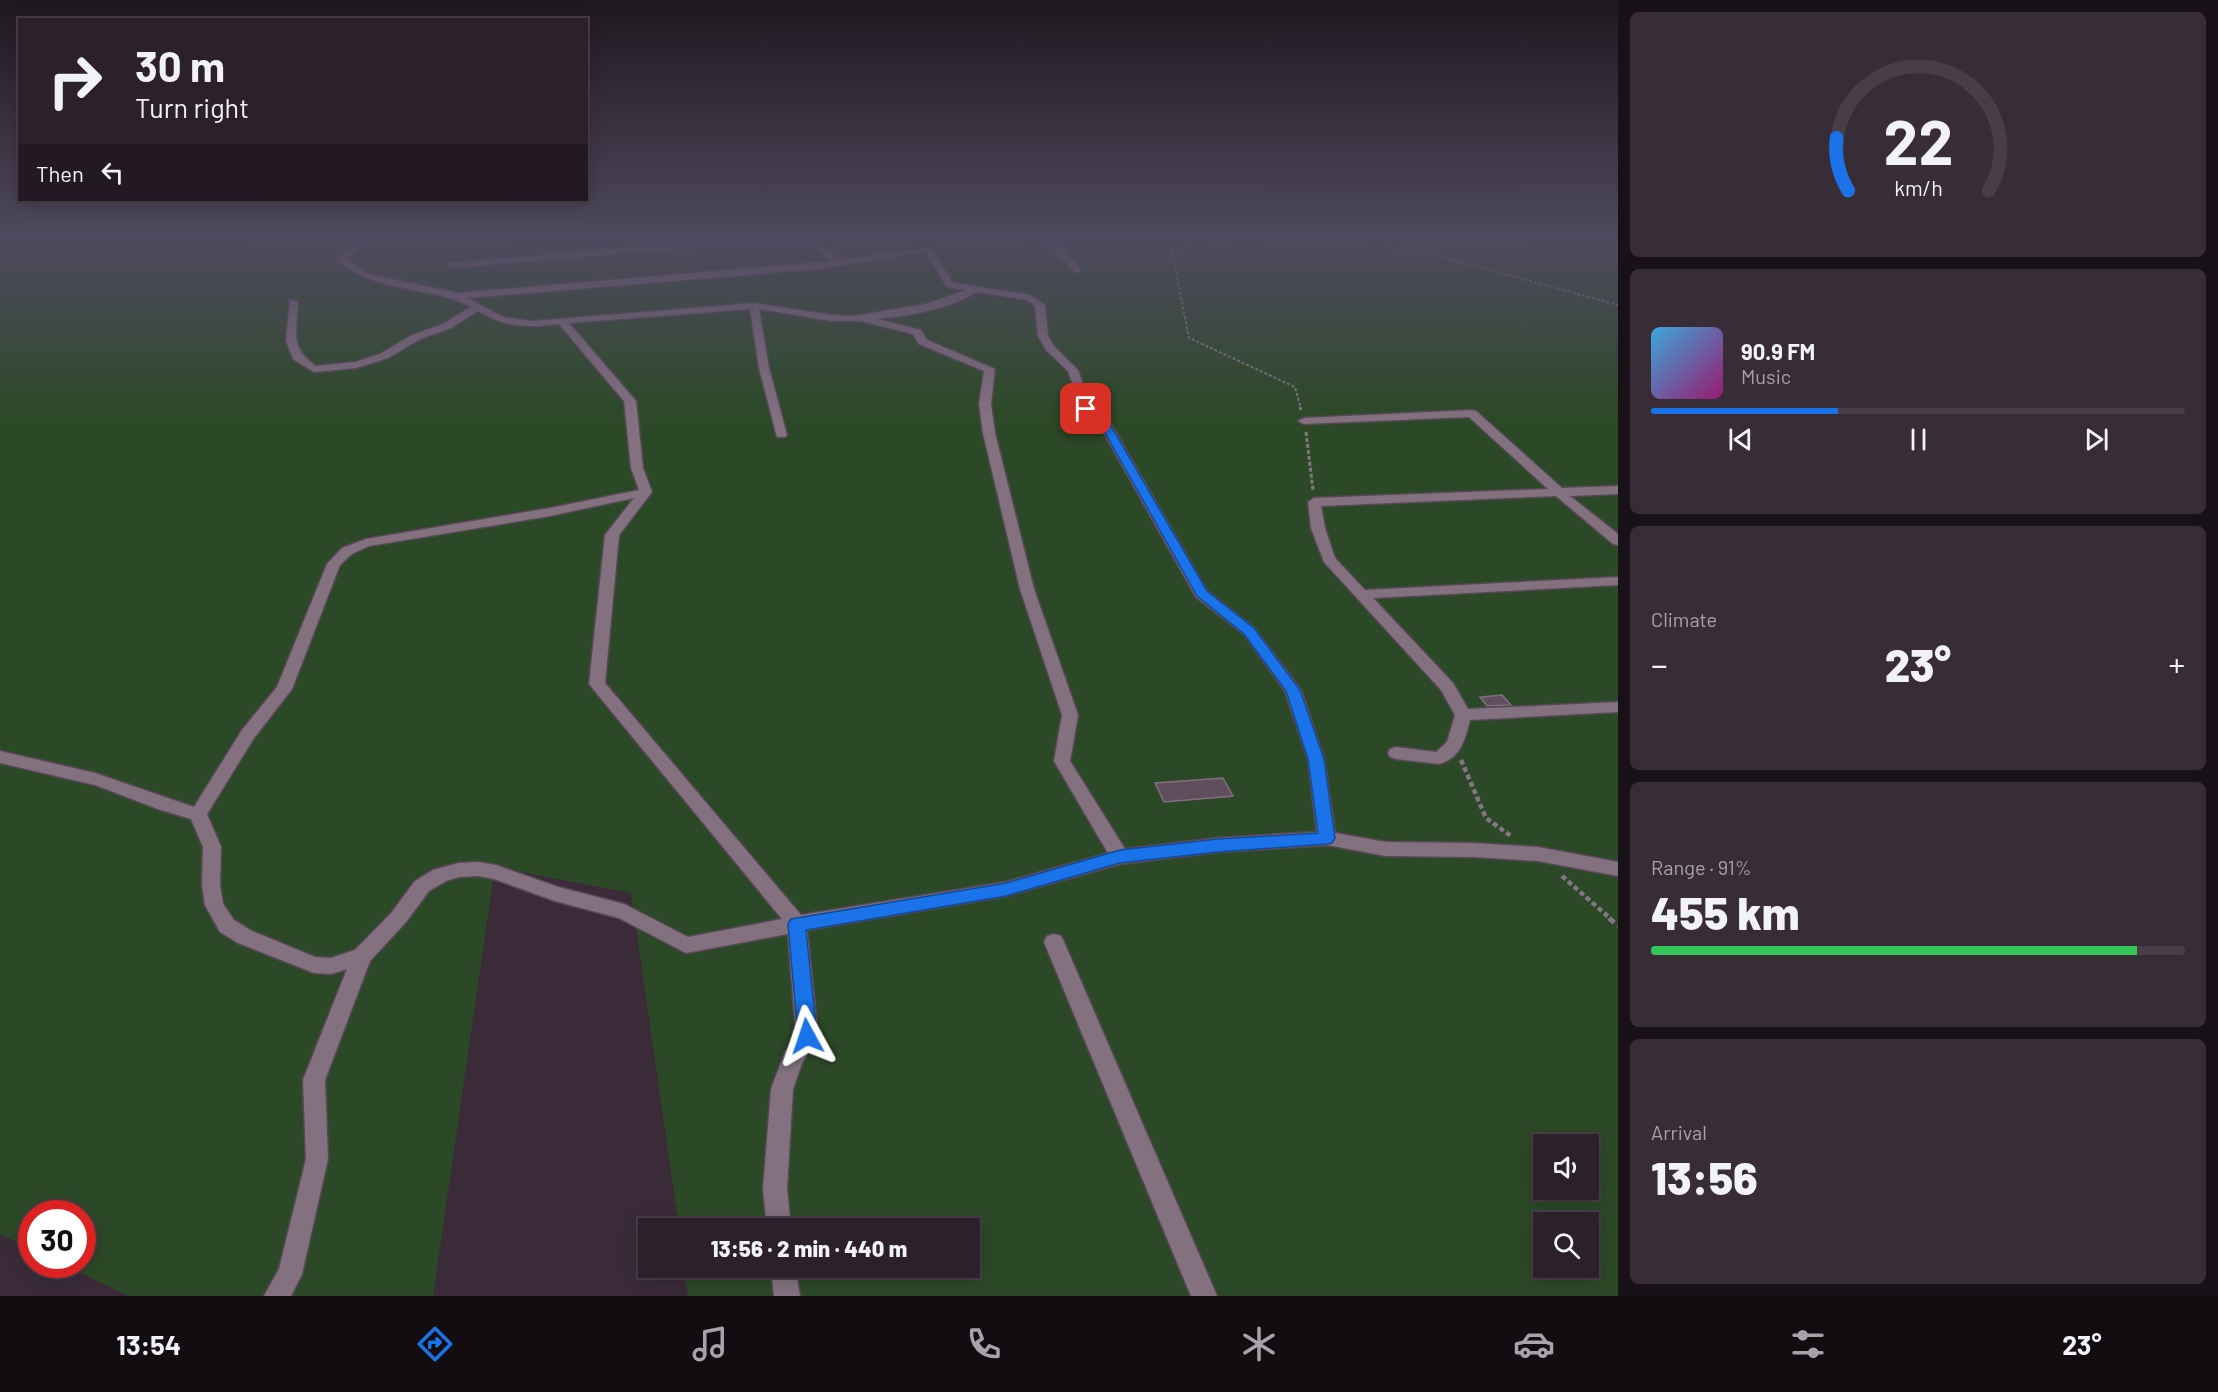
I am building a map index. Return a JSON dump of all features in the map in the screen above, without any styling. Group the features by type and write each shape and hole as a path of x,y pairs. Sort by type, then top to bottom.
{"street":[{"path":"462,298 500,320 533,324 754,306 785,305 871,311 951,298"},
{"path":"754,306 783,308 841,319 864,319 958,298"},
{"path":"1031,298 1040,305 1043,336 1050,348 1073,369 1086,409 1105,424 1202,594 1249,631 1293,690 1316,759 1327,838"},
{"path":"293,302 291,341 297,357 314,369 356,365 384,356 416,337 447,326 477,308"},
{"path":"754,306 764,368 781,435"},
{"path":"864,319 917,333 923,342 990,369 985,404 989,433 1027,589 1070,715 1062,761 1120,857"},
{"path":"562,321 630,401 637,468 646,492"},
{"path":"1304,421 1472,413 1557,491 1618,542"},
{"path":"1396,753 1439,758 1455,745 1463,715 1447,687 1329,560 1318,528 1314,502 1618,489"},
{"path":"198,814 248,734 284,690 334,564 347,551 366,543 401,536 550,512 646,492"},
{"path":"646,492 612,535 597,684 797,924 807,1036 793,1059 782,1089 775,1189 778,1218"},
{"path":"1362,594 1618,581"},
{"path":"1463,715 1618,707"},
{"path":"0,757 26,765 74,773 148,797 174,810 198,814"},
{"path":"198,814 212,847 211,885 214,905 226,926 244,937 314,965 331,966 362,956"},
{"path":"277,1296 290,1274 317,1159 314,1080 362,956 399,917 422,886 440,875 459,870 478,869 496,872 555,894 624,912 686,945 797,924 1006,890 1120,857 1218,846 1327,838 1386,849 1473,850 1538,854 1618,869"},
{"path":"1054,942 1204,1296"},
{"path":"784,1278 787,1296"}],"path":[{"path":"1181,298 1189,338 1295,387 1304,421 1314,502"},
{"path":"1594,298 1618,305"},
{"path":"1455,745 1486,819 1538,854 1618,926"}],"green space":[{"path":"0,298 1618,298 1618,1296 688,1296 685,1278 980,1278 980,1218 678,1218 631,893 495,867 433,1296 129,1296 91,1278 96,1278 96,1200 18,1200 18,1243 0,1234"}],"building":[{"path":"1502,695 1511,705 1487,706 1480,697"},
{"path":"1223,778 1233,796 1164,802 1155,783"}],"route":[{"path":"807,1036 797,924 1006,890 1120,857 1218,846 1327,838 1316,759 1293,690 1249,631 1202,594 1105,424 1086,409"}]}
